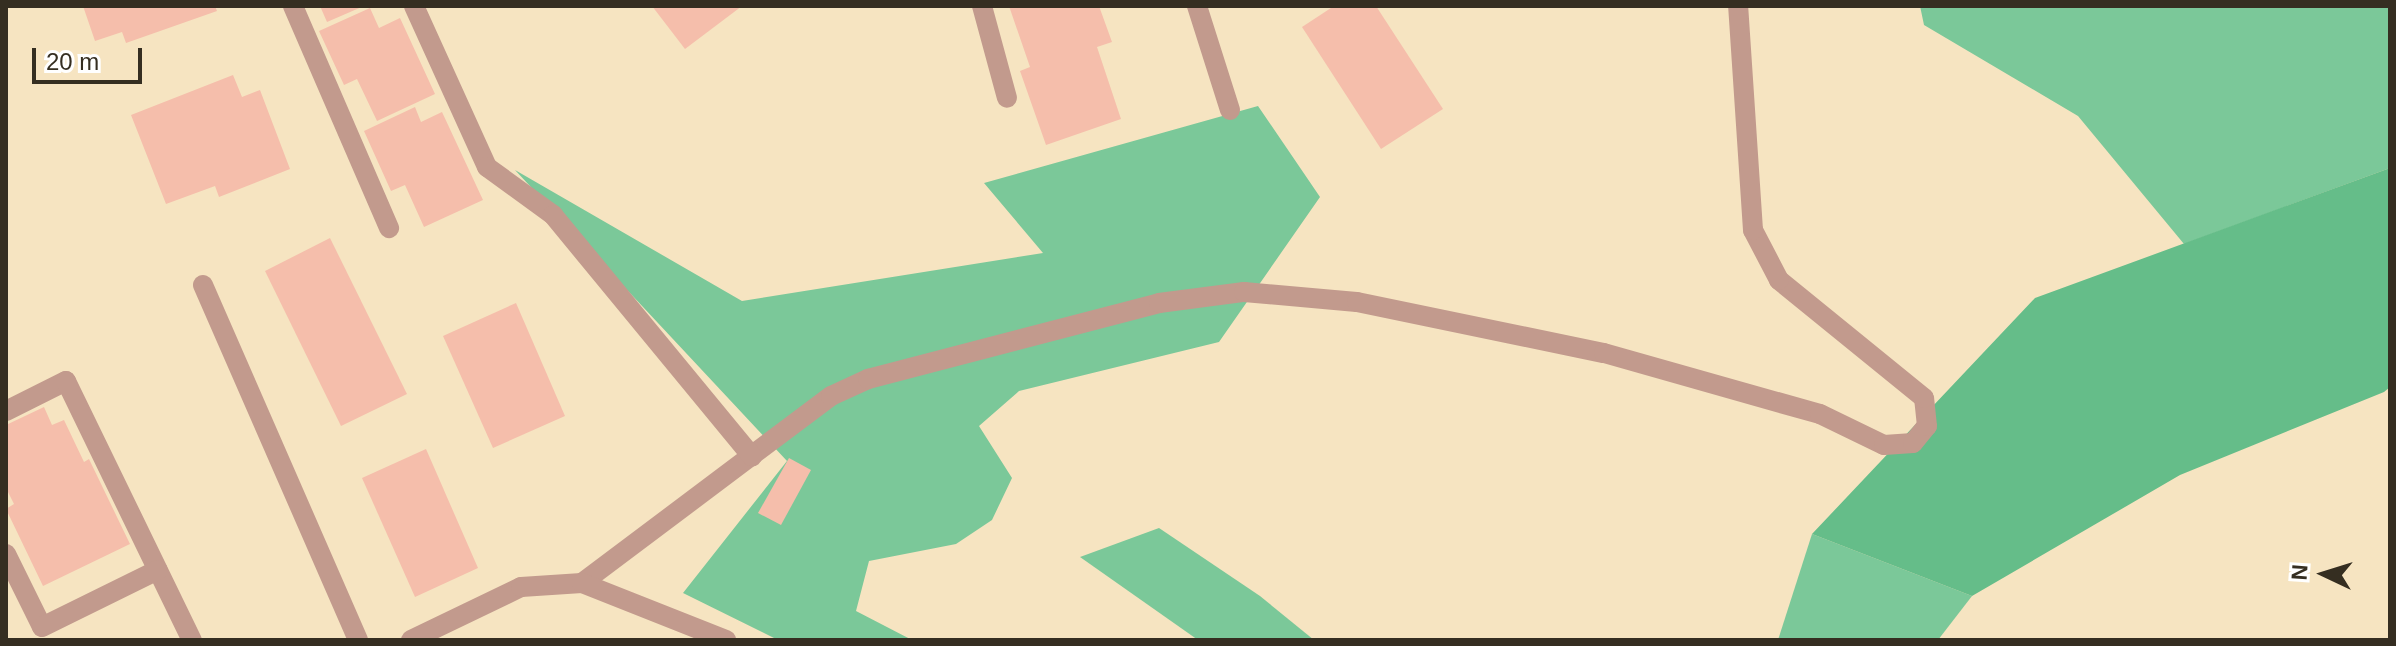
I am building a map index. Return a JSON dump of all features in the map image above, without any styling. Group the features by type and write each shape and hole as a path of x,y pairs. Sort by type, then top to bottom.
{"street":[{"path":"293,6 389,228"},
{"path":"414,6 487,167 553,215 752,456"},
{"path":"982,6 1007,98"},
{"path":"1197,6 1230,110"},
{"path":"582,583 831,396 868,379 1159,303 1244,292 1357,302 1604,353 1820,414 1884,445 1913,443 1927,426 1924,398 1779,280 1753,230 1738,6"},
{"path":"203,285 358,640"},
{"path":"6,411 66,381 192,640"},
{"path":"6,554 42,627 158,570"},
{"path":"418,638 521,587 582,583 726,640"}],"green space":[{"path":"1920,6 2390,6 2390,168 2184,244 2078,116 1924,25"},
{"path":"1258,106 1320,197 1219,342 1019,391 979,426 1012,478 992,520 956,544 869,561 856,611 912,640 778,640 683,593 787,461 515,170 742,301 1043,253 984,183"},
{"path":"2390,168 2390,387 2384,392 2180,475 1972,596 1812,534 2035,298"},
{"path":"1159,528 1260,596 1314,640 1198,640 1080,557"},
{"path":"1812,534 1972,596 1938,640 1778,640"}],"building":[{"path":"83,6 215,6 217,11 126,43 122,32 95,41"},
{"path":"320,6 364,6 327,22"},
{"path":"652,6 742,6 685,49"},
{"path":"1009,6 1099,6 1112,42 1097,47 1121,119 1046,145 1020,71 1030,67"},
{"path":"1334,6 1376,6 1443,109 1381,149 1302,27"},
{"path":"370,8 379,28 400,18 435,94 377,121 357,79 344,85 319,31"},
{"path":"233,75 242,97 260,90 290,169 219,197 215,186 166,204 131,115"},
{"path":"415,107 421,122 442,112 483,200 424,227 405,185 391,191 364,131"},
{"path":"330,238 407,394 341,426 265,271"},
{"path":"516,303 565,416 493,448 443,336"},
{"path":"44,407 52,425 64,420 84,462 89,459 130,544 43,586 6,509 14,504 6,488 6,425"},
{"path":"426,449 478,568 415,597 362,478"},
{"path":"789,458 811,470 781,525 758,513"}]}
